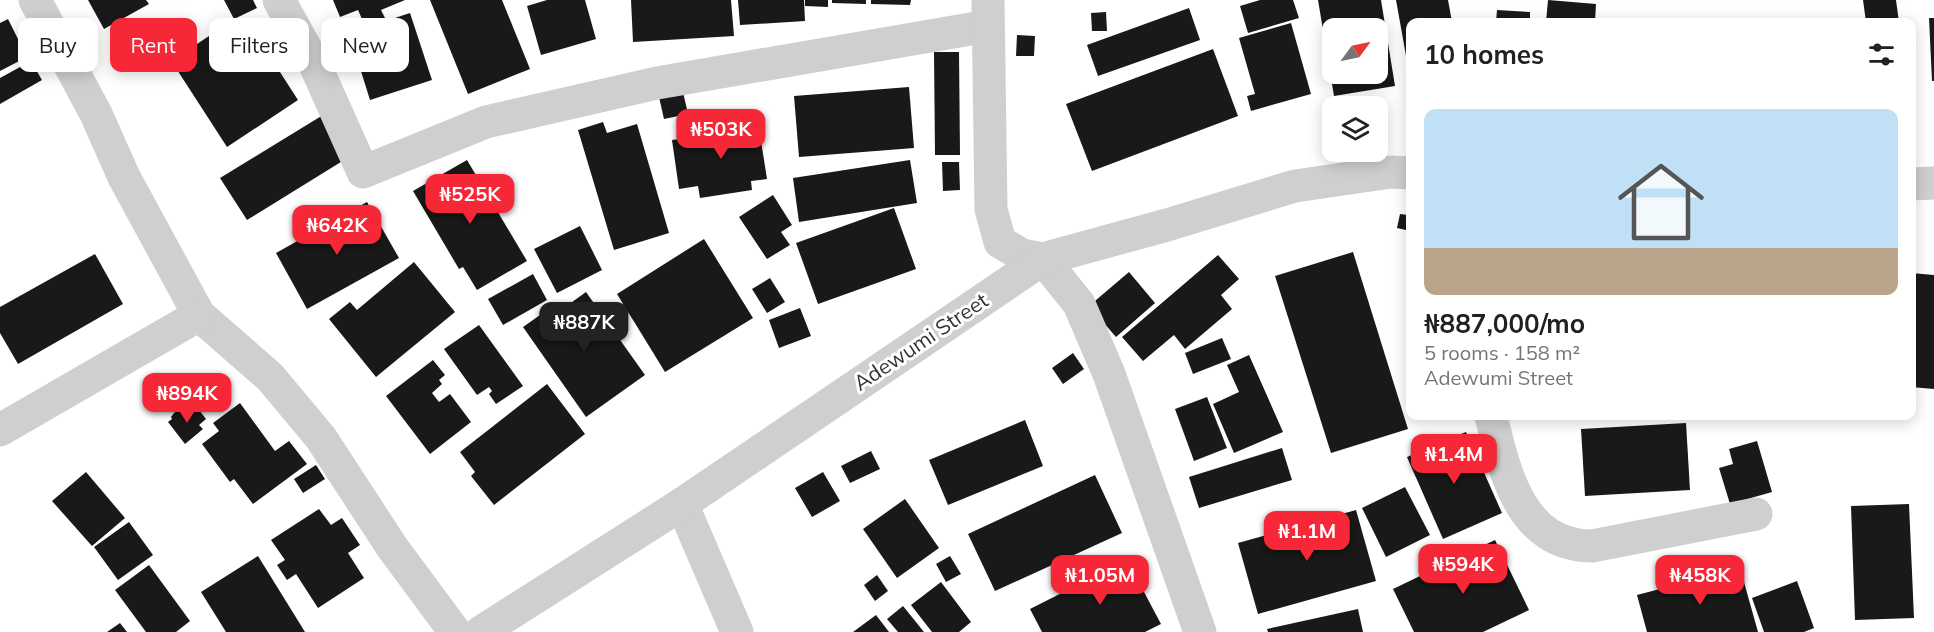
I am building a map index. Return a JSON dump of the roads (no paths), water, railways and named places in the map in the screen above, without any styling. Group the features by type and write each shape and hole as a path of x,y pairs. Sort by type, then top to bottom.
{"street":[{"path":"35,0 96,114 124,177 199,315 270,377 321,438 392,548 455,632"},
{"path":"279,0 316,67 363,172 486,122 657,82 988,13 991,209 1000,242 1022,255 1043,259 1079,304 1110,374 1200,632"},
{"name":"Adewumi Street","path":"481,632 682,504 1043,259 1296,186 1391,172 1406,173"},
{"path":"1916,184 1934,183"},
{"path":"0,430 199,315"},
{"path":"1492,420 1500,451 1519,501 1531,520 1560,542 1576,546 1592,546 1756,514"},
{"path":"682,504 737,632"}]}
